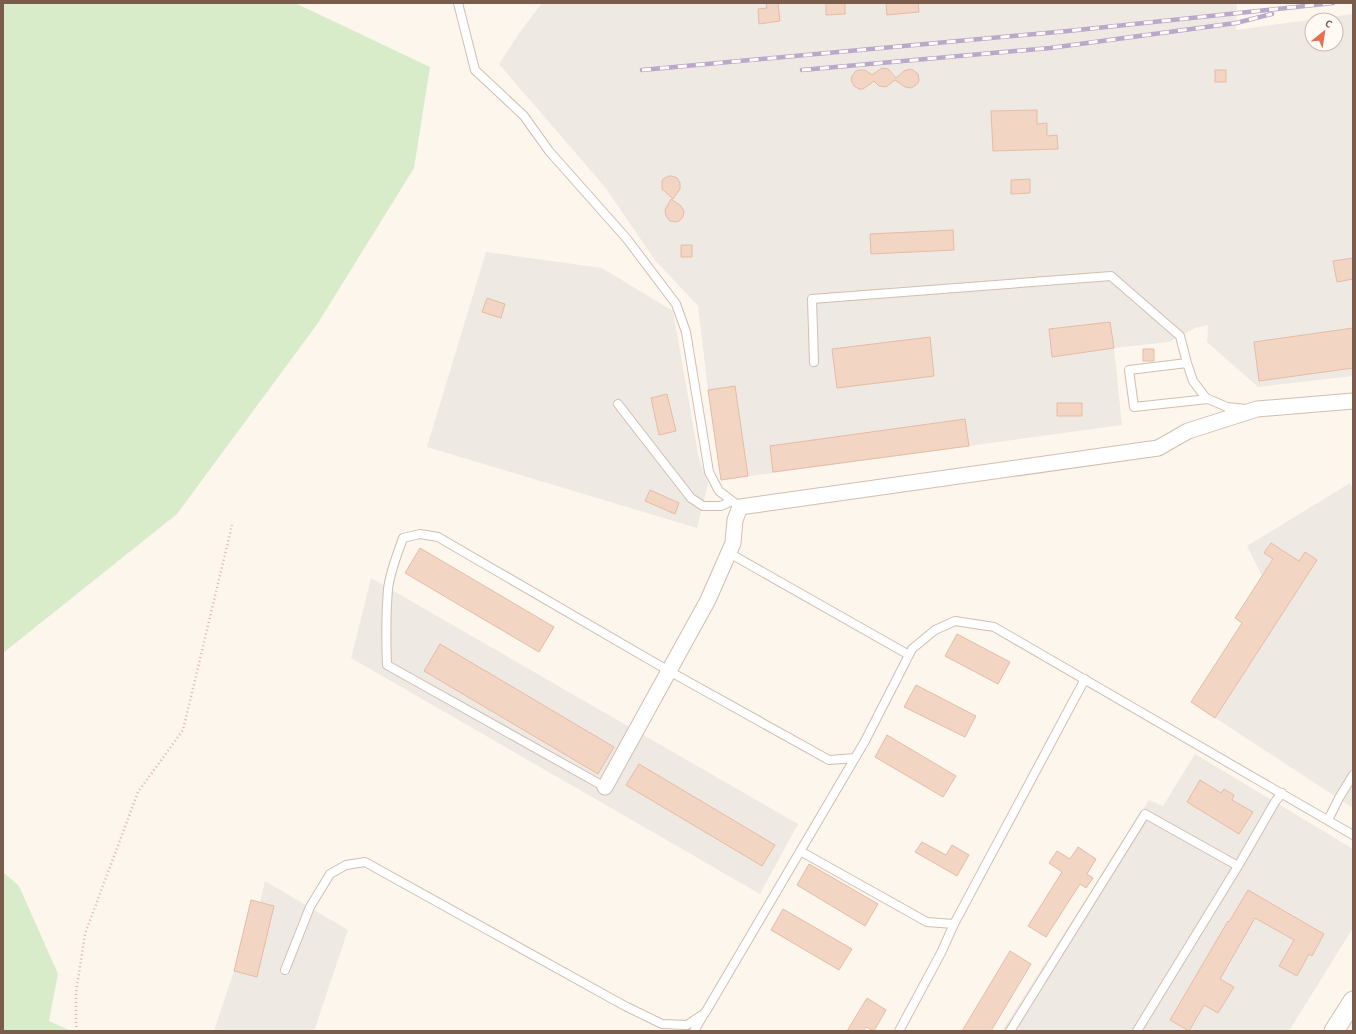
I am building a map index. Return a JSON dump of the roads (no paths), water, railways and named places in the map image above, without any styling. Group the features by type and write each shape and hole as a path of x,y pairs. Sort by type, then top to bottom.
{"street":[{"path":"605,787 708,600 733,543 736,504 1158,448 1188,430 1257,409 1353,400"},
{"path":"1334,1031 1353,1001"}],"lane":[{"path":"458,3 475,70 524,116 550,151 627,239 676,304 686,332 709,472 719,491 736,504"},
{"path":"814,362 812,299 1111,276 1180,336 1193,381 1208,399 1227,407 1257,409"},
{"path":"1187,363 1129,370 1134,407 1208,399"},
{"path":"618,404 691,498 703,506 736,504"},
{"path":"605,787 387,665 386,631 388,588 395,560 403,538 420,534 438,537 669,672 829,760 855,758"},
{"path":"729,553 909,655"},
{"path":"694,1031 865,741 912,649 936,630 955,621 994,627 1353,835"},
{"path":"899,1031 942,953 954,924 1085,679"},
{"path":"1328,820 1353,775"},
{"path":"1138,1031 1275,802 1282,793"},
{"path":"1010,1031 1145,814 1238,866"},
{"path":"800,851 927,922 954,924"},
{"path":"285,970 310,908 330,874 346,864 365,862 625,1006 662,1024 687,1025 704,1013"}],"railway":[{"path":"642,70 1068,31 1333,3"},
{"path":"802,70 1050,48 1236,23 1272,14"}]}
